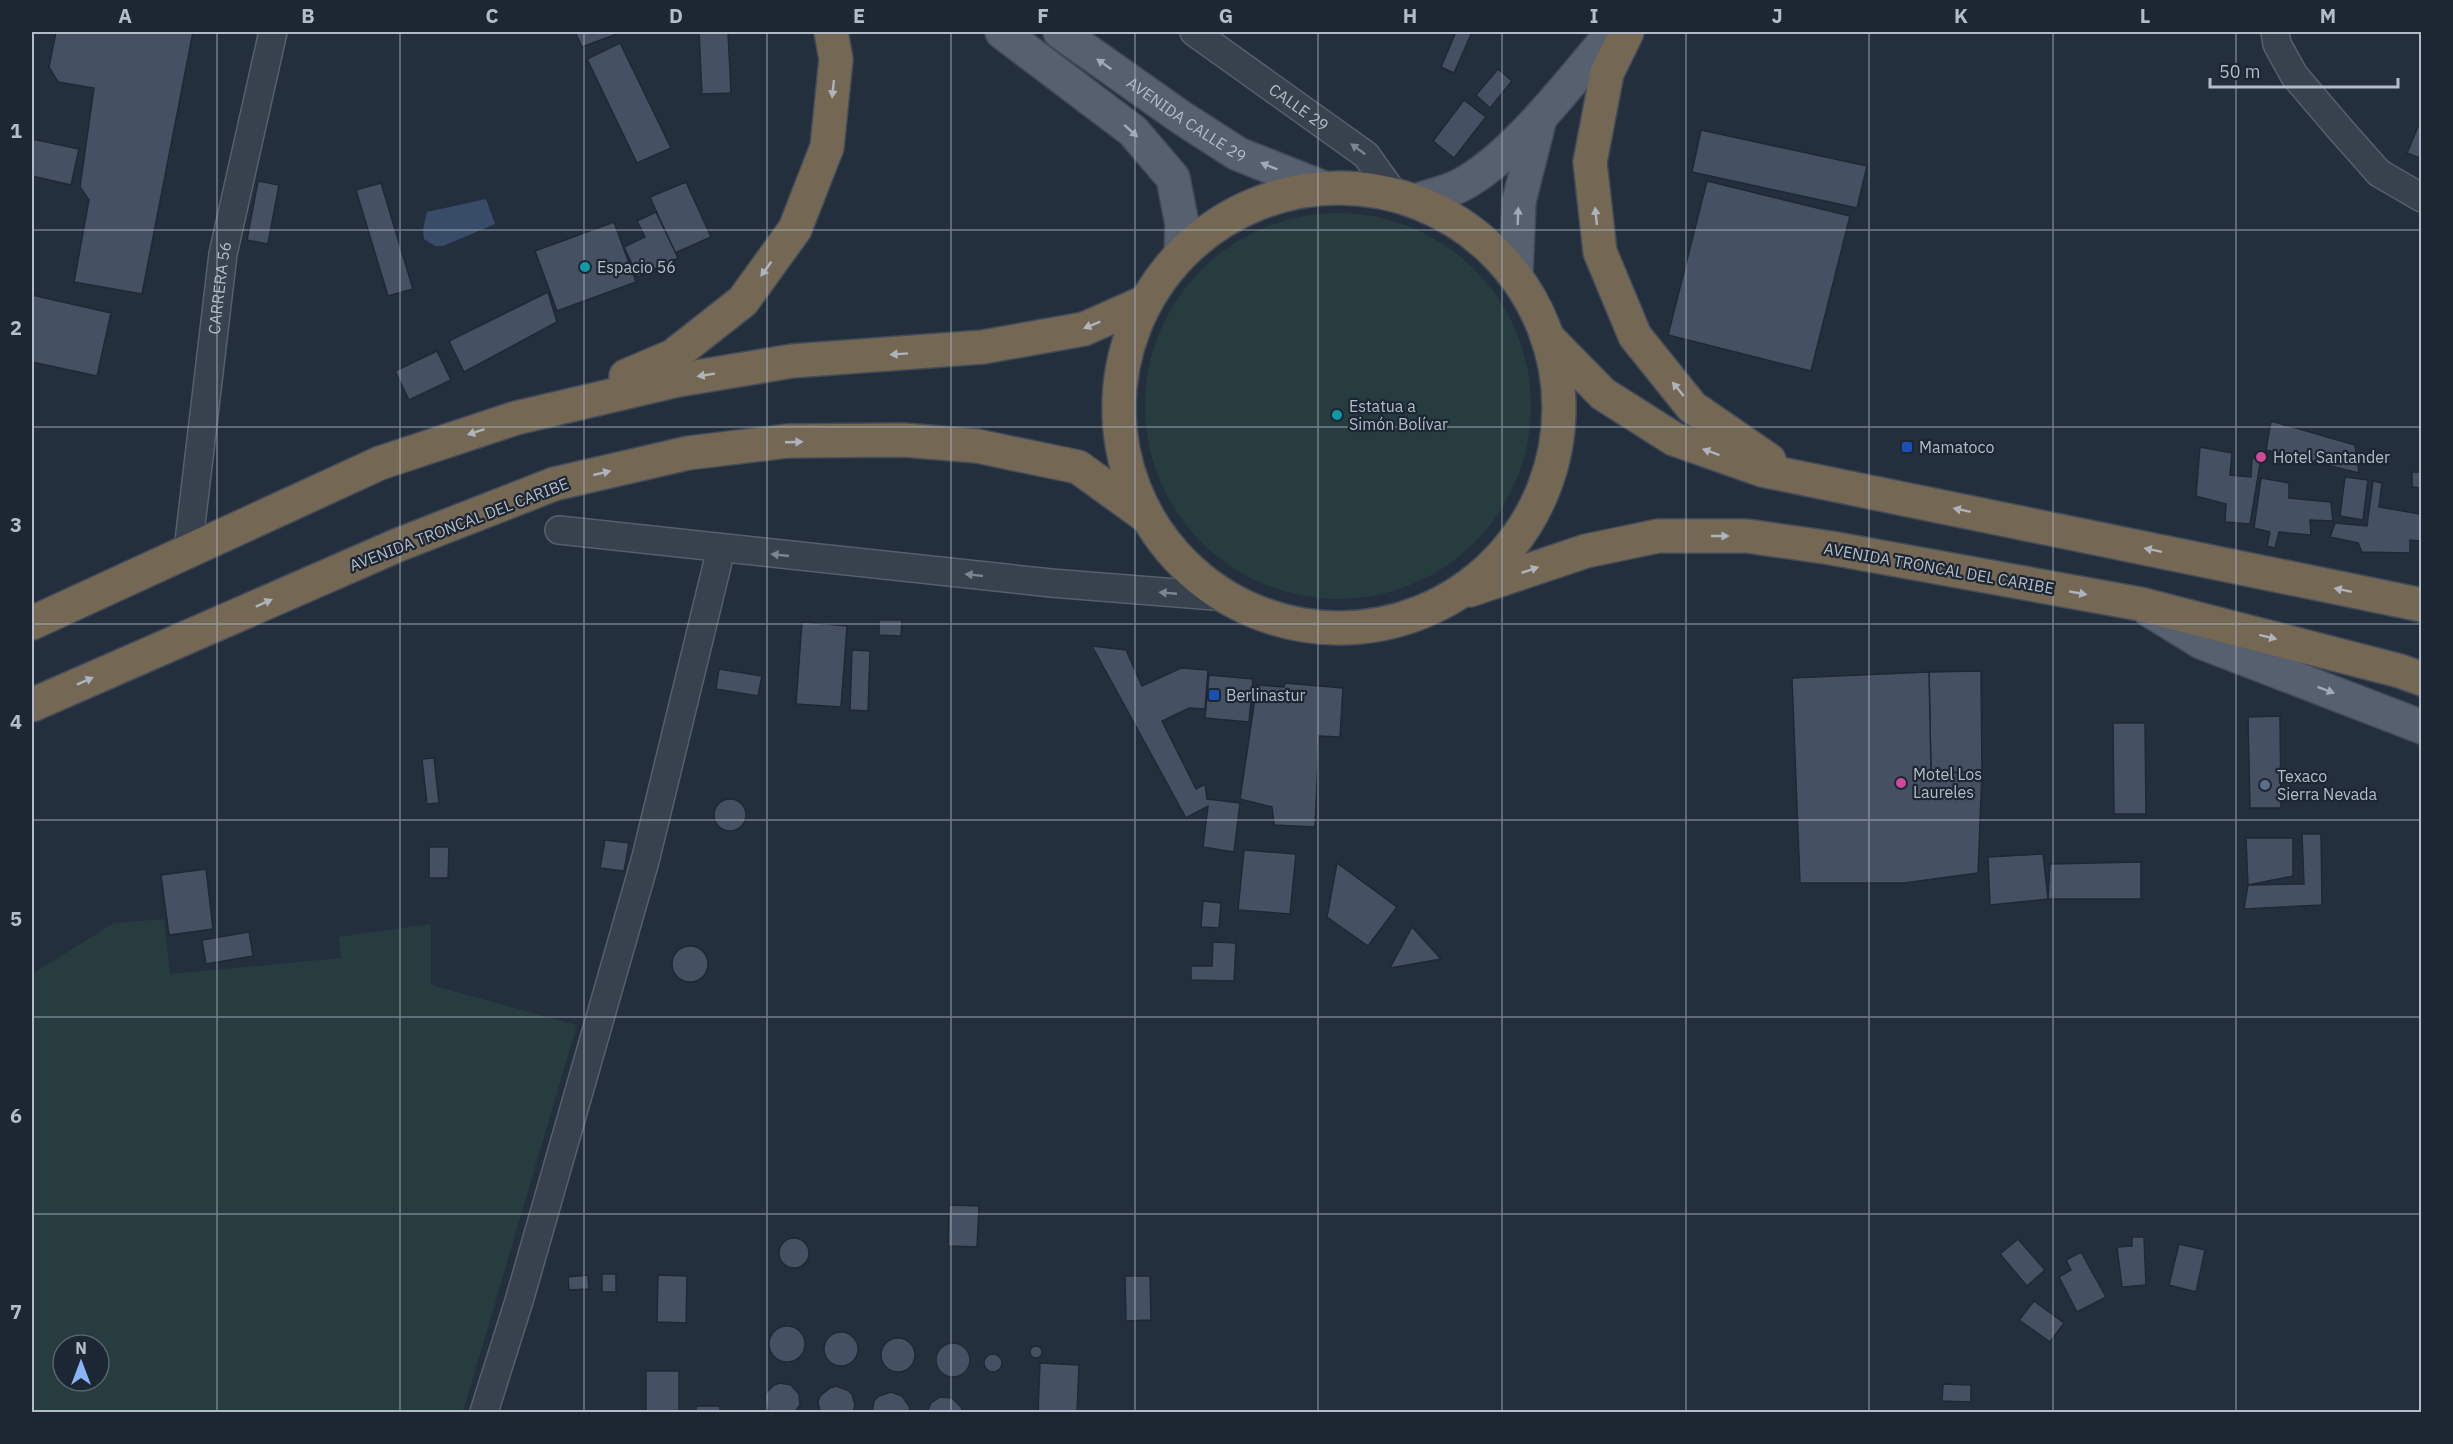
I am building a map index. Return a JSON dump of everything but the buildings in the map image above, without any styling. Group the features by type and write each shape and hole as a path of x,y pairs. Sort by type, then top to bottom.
{"highway":[{"path":"32,623 380,463 516,418 592,390 673,356 743,301 795,229 827,147 836,59 831,32"},
{"path":"1627,32 1607,73 1590,162 1600,252 1635,336 1692,407 1767,459 1854,488"},
{"path":"1550,339 1561,412 1547,484 1510,548 1454,596 1411,616 1317,627 1270,617 1227,597 1181,562 1146,516 1128,475 1119,431 1119,387 1128,343 1145,302 1181,253 1223,221 1271,198 1324,188 1359,188 1404,197 1471,230 1516,274 1550,339 1603,394 1674,439 1762,470 2421,605"},
{"path":"516,418 678,380 746,369 792,362 983,347 1084,329 1145,302"},
{"name":"AVENIDA TRONCAL DEL CARIBE","path":"32,705 398,545 554,484 688,453 788,441 903,440 977,446 1078,467 1146,516"},
{"name":"AVENIDA TRONCAL DEL CARIBE","path":"1454,596 1596,549 1658,536 1747,536 1831,548 2140,604 2400,670 2421,679"}],"main road":[{"path":"1002,32 1133,131 1173,178 1182,224 1181,253"},
{"path":"1404,197 1458,186 1489,166 1539,118 1613,32"},
{"name":"AVENIDA CALLE 29","path":"1069,34 1182,118 1238,154 1324,188"},
{"path":"1516,274 1519,201 1539,118"},
{"path":"2382,598 2421,617"},
{"path":"2140,604 2201,642 2421,727"}],"street":[{"name":"CARRERA 56","path":"188,550 223,254 273,32"},
{"name":"CALLE 29","path":"1194,32 1366,155 1404,197"},
{"path":"2275,32 2277,44 2294,75 2340,129 2379,173 2421,198"},
{"path":"559,530 1051,583 1227,597"},
{"path":"484,1413 645,861 721,549"}],"green space":[{"path":"1319,213 1357,213 1394,221 1429,235 1461,256 1488,283 1517,332 1528,368 1531,406 1528,444 1517,480 1488,529 1461,556 1429,577 1394,591 1357,599 1319,599 1282,591 1247,577 1215,556 1188,529 1167,497 1153,462 1145,425 1145,387 1153,350 1167,315 1188,283 1215,256 1247,235 1282,221"},
{"path":"164,919 170,974 341,958 339,937 431,924 431,985 577,1025 463,1412 32,1412 32,974 114,923"}],"water":[{"path":"486,199 495,224 443,246 435,246 424,239 423,229 427,212"}],"place":[{"name":"Espacio 56","path":"585,267"},
{"name":"Estatua a Simón Bolívar","path":"1337,415"},
{"name":"Mamatoco","path":"1907,447"},
{"name":"Hotel Santander","path":"2261,457"},
{"name":"Berlinastur","path":"1214,695"},
{"name":"Motel Los Laureles","path":"1901,783"},
{"name":"Texaco Sierra Nevada","path":"2265,785"}]}
